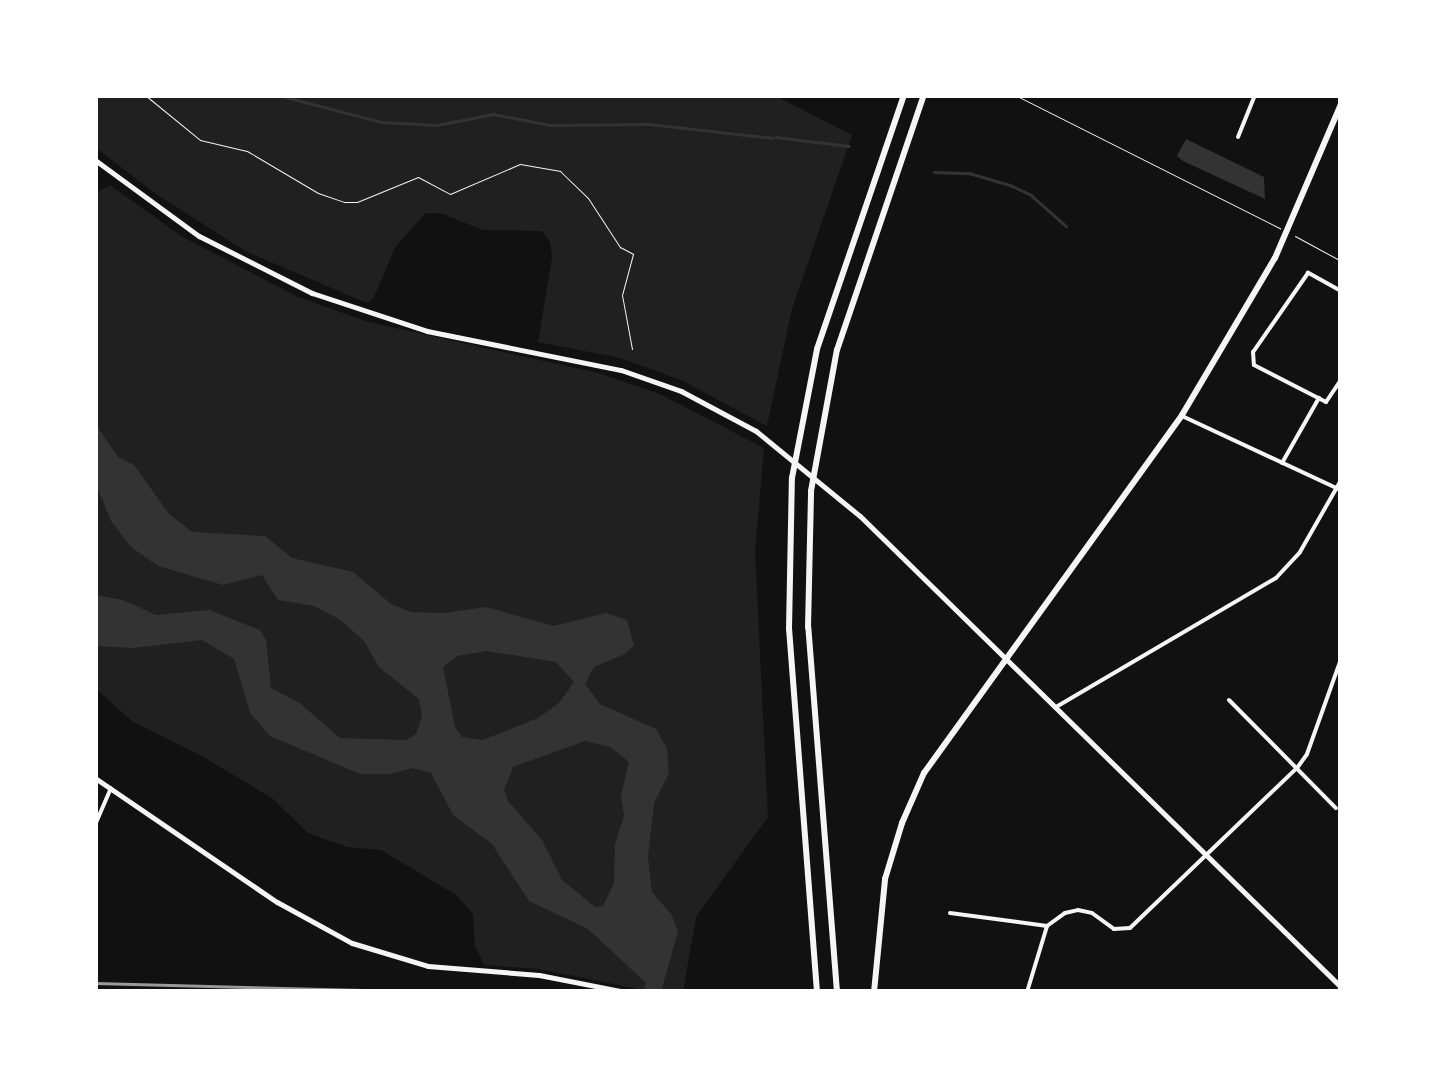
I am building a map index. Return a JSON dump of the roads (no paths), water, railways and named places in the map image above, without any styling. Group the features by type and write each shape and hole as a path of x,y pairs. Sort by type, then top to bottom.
{"main road":[{"path":"818,992 789,629 792,478 816,350 904,95"},
{"path":"838,992 808,627 810,491 837,350 924,95"},
{"path":"874,992 881,902 902,823 932,761 1182,416 1275,258 1341,104"},
{"path":"95,160 185,226 246,262 326,299 446,336 630,373 703,401 768,438 838,495 1341,987"},
{"path":"95,778 277,902 352,943 428,966 539,975 626,992"}],"street":[{"path":"1238,137 1255,95"},
{"path":"1341,291 1308,273 1253,352 1254,365 1326,402 1341,380"},
{"path":"1282,463 1319,398"},
{"path":"1182,416 1339,489"},
{"path":"1056,707 1276,578 1300,552 1341,480"},
{"path":"1027,992 1047,926 1064,913 1078,910 1092,912 1119,931 1130,928 1297,768 1307,754 1341,658"},
{"path":"1229,700 1336,808"},
{"path":"95,825 112,788"},
{"path":"950,914 1022,919 1047,926"}],"waterway":[{"path":"278,95 382,122 437,125 493,114 550,125 649,124 772,138"},
{"path":"776,137 848,146"},
{"path":"934,172 969,173 1010,185 1031,195 1066,226"}],"railway":[{"path":"95,983 441,992"}]}
